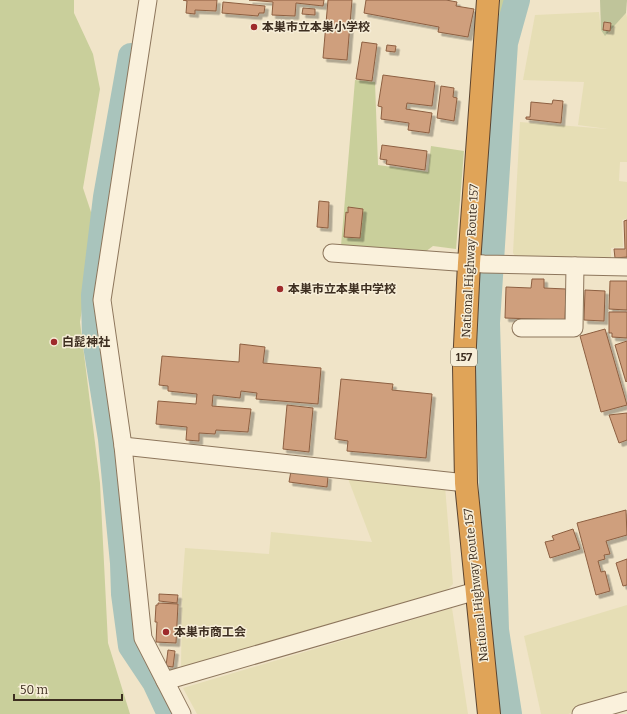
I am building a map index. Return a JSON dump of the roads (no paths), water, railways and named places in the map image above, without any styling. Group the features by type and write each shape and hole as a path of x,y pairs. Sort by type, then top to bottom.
{"highway":[{"name":"National Highway Route 157","path":"488,0 477,264 464,366 466,483 489,714"}],"street":[{"path":"148,0 102,300 123,446 143,638 182,714"},
{"path":"332,253 477,264 627,267"},
{"path":"521,328 574,328 575,266"},
{"path":"123,446 466,483"},
{"path":"165,682 476,591"},
{"path":"581,714 627,701"}],"waterway":[{"path":"509,714 496,630 487,323 505,43 517,0"},
{"path":"131,56 106,197 94,295 95,339 111,439 123,563 124,594 131,646 155,682 170,714"}],"place":[{"name":"本巣市立本巣小学校","path":"254,27"},
{"name":"本巣市立本巣中学校","path":"280,289"},
{"name":"白髭神社","path":"54,342"},
{"name":"本巣市商工会","path":"166,632"}]}
